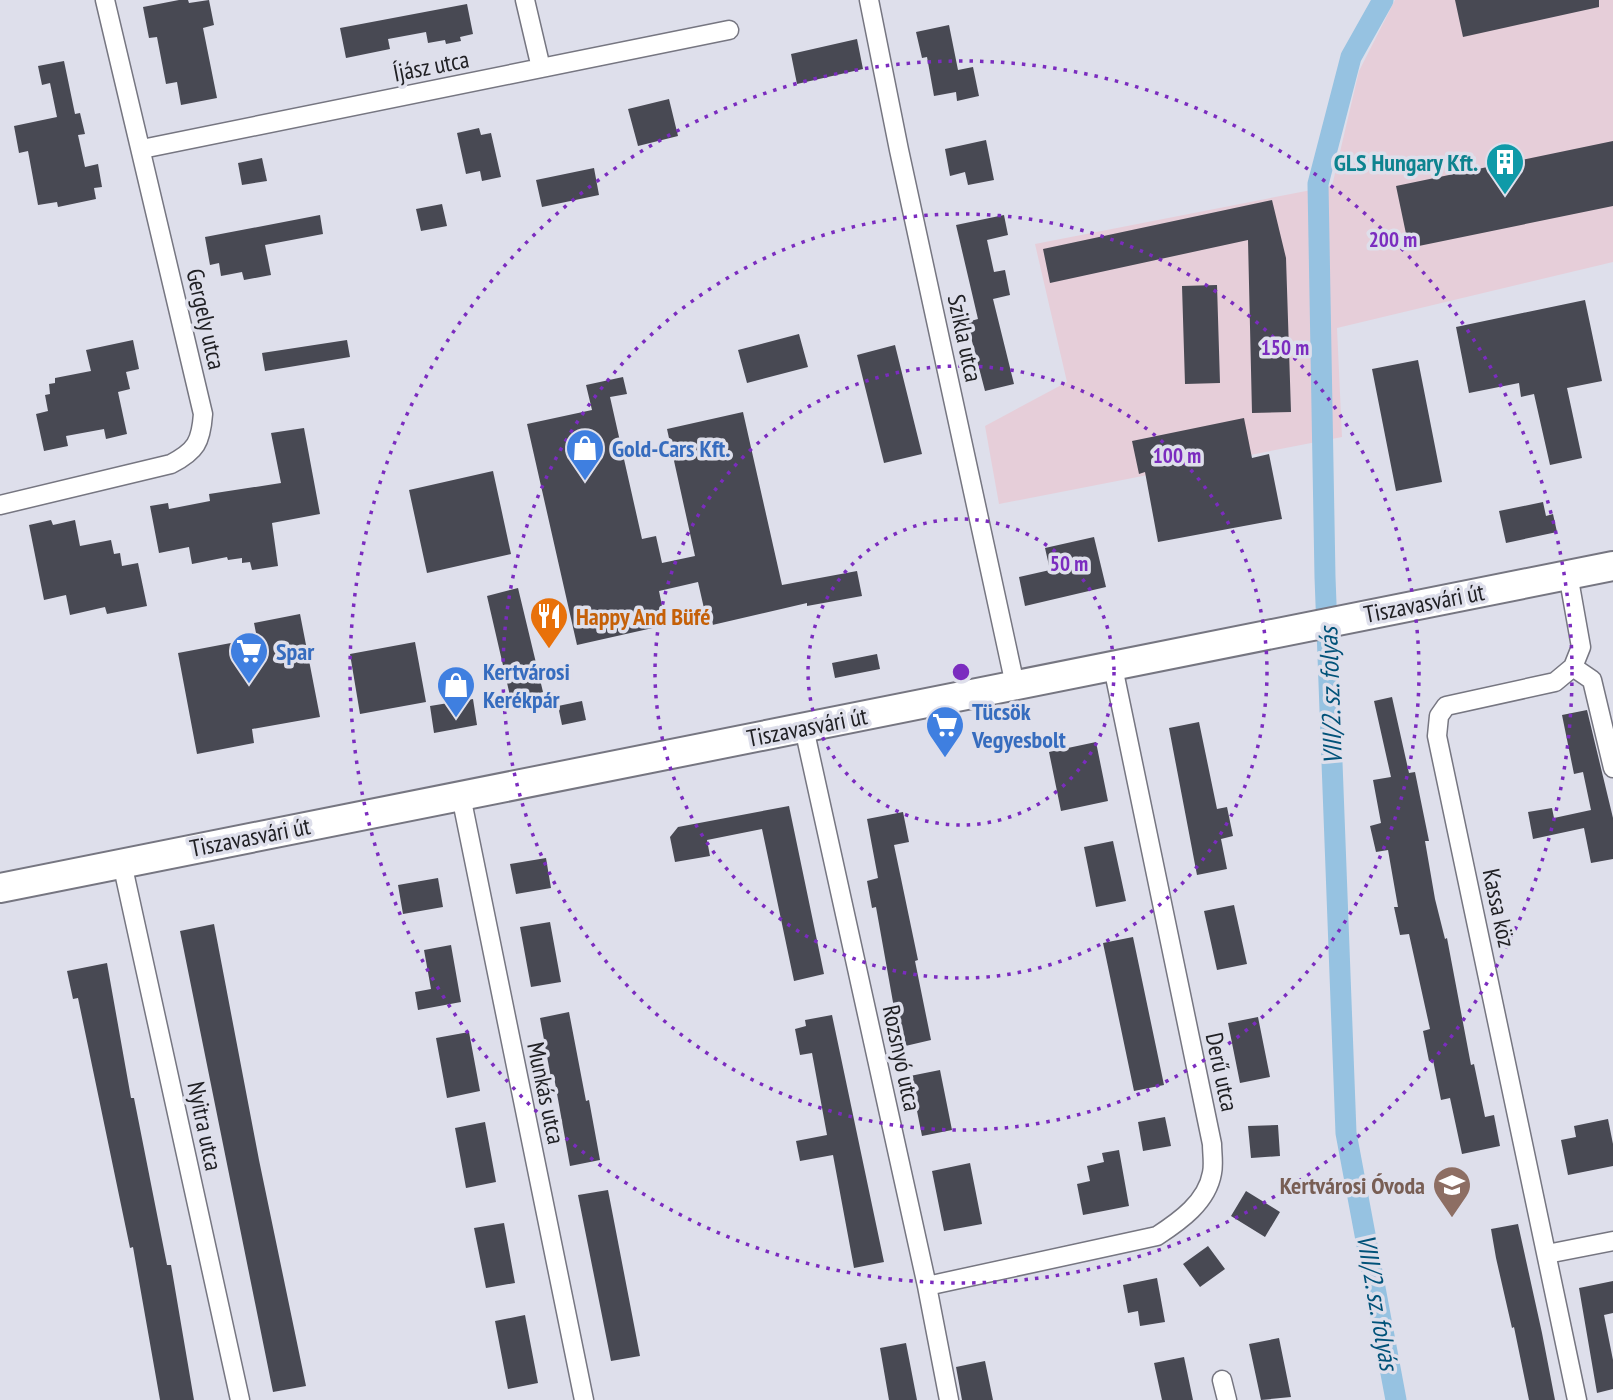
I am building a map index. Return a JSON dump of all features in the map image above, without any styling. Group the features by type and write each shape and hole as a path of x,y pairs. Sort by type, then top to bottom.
{"main road":[{"name":"Tiszavasvári út","path":"0,888 1613,566"}],"street":[{"name":"Gergely utca","path":"0,505 171,464 189,455 202,433 203,414 105,0"},
{"path":"525,0 541,68"},
{"name":"Szikla utca","path":"869,0 1015,685"},
{"name":"Íjász utca","path":"142,149 729,30"},
{"path":"1568,575 1581,648 1573,667 1592,680 1613,768"},
{"name":"Derű utca","path":"927,1286 1157,1236 1184,1218 1202,1197 1212,1173 1212,1144 1114,667"},
{"name":"Kassa köz","path":"1547,1254 1437,736 1439,716 1446,706 1555,682 1573,667"},
{"name":"Rozsnyó utca","path":"804,728 927,1286 949,1400"},
{"name":"Munkás utca","path":"461,796 584,1400"},
{"name":"Nyitra utca","path":"122,863 240,1400"},
{"path":"1577,1400 1547,1254 1613,1241"},
{"path":"1222,1380 1227,1400"}],"shaded area":[{"path":"1395,0 1613,0 1613,262 1337,328 1342,437 999,504 985,426 1067,382 1035,244 1332,186 1359,71"}],"building":[{"path":"188,0 189,3 209,0 214,25 203,28 217,98 181,105 177,82 166,84 157,37 149,38 143,7"},
{"path":"1455,0 1599,0 1599,7 1463,37"},
{"path":"467,4 473,34 460,37 461,41 428,43 426,32 388,39 390,49 346,58 340,28"},
{"path":"949,25 958,70 973,67 979,96 957,101 956,92 934,96 927,57 922,58 916,32"},
{"path":"857,39 863,69 797,84 791,54"},
{"path":"64,61 75,114 80,113 85,134 78,135 85,167 98,164 102,187 94,188 96,199 58,207 57,202 38,205 28,151 19,153 14,126 57,117 50,83 42,85 38,66"},
{"path":"669,99 678,136 638,146 628,109"},
{"path":"479,128 481,135 491,133 501,177 482,181 480,171 466,174 457,133"},
{"path":"986,140 994,180 968,185 965,172 950,176 945,149"},
{"name":"GLS Hungary Kft.","path":"1613,141 1613,206 1409,248 1396,186"},
{"path":"262,158 267,181 242,185 238,163"},
{"path":"594,168 599,195 542,207 536,180"},
{"path":"1272,200 1286,258 1291,412 1252,413 1248,240 1050,283 1043,249"},
{"path":"442,204 447,226 421,231 416,209"},
{"path":"320,215 323,234 265,245 271,275 244,280 242,272 221,276 219,263 210,265 205,237"},
{"path":"1004,215 1008,235 987,240 994,272 1005,270 1010,295 993,299 1014,384 985,391 967,322 978,319 956,225"},
{"path":"1217,285 1220,383 1185,384 1182,286"},
{"path":"1585,300 1602,381 1567,388 1582,458 1550,465 1534,394 1521,397 1519,383 1469,393 1456,327"},
{"path":"799,334 808,367 747,383 738,350"},
{"path":"133,340 139,369 126,372 130,389 118,392 127,434 106,439 104,429 66,436 68,446 44,451 36,414 48,411 45,395 50,394 49,384 55,383 55,378 91,371 86,350"},
{"path":"347,340 350,357 265,371 262,353"},
{"path":"895,345 922,454 884,463 857,355"},
{"path":"1418,360 1442,482 1396,491 1372,369"},
{"name":"Gold-Cars Kft.","path":"623,377 627,394 610,397 642,539 656,536 662,563 695,556 667,429 743,412 782,585 857,571 862,596 807,606 807,603 708,626 698,582 659,591 666,625 577,645 527,424 592,410 586,385"},
{"path":"1244,418 1252,458 1269,454 1282,519 1158,542 1145,472 1139,474 1132,441"},
{"path":"304,428 320,514 272,523 278,566 252,570 250,562 242,563 242,558 228,560 227,557 192,564 189,547 159,553 150,506 168,503 169,509 210,501 209,494 281,483 271,433"},
{"path":"493,471 511,554 427,573 409,490"},
{"path":"1543,502 1546,516 1553,514 1557,532 1506,543 1499,511"},
{"path":"51,520 53,525 75,520 80,546 111,540 114,554 120,553 122,566 138,563 147,606 107,614 105,607 70,615 66,595 44,600 29,525"},
{"path":"1094,537 1106,587 1025,606 1019,577 1050,570 1045,548"},
{"path":"518,588 543,692 511,700 487,596"},
{"name":"Spar","path":"300,614 320,717 252,729 254,743 197,754 178,653 257,638 254,623"},
{"path":"415,642 426,702 360,714 350,654"},
{"path":"877,654 880,669 835,678 832,663"},
{"path":"1392,697 1409,773 1415,772 1429,841 1425,841 1435,899 1445,939 1447,938 1471,1065 1474,1064 1485,1117 1494,1115 1500,1146 1462,1154 1450,1098 1441,1100 1433,1060 1429,1061 1423,1031 1430,1029 1409,934 1400,935 1388,850 1376,852 1370,826 1381,823 1373,780 1391,777 1374,701"},
{"path":"473,699 477,725 434,733 430,706"},
{"path":"582,701 586,720 562,725 558,706"},
{"path":"1587,710 1613,818 1613,859 1591,863 1584,828 1533,839 1528,812 1552,808 1554,818 1591,810 1583,772 1574,774 1562,715"},
{"path":"1199,722 1217,809 1227,807 1233,836 1221,839 1227,869 1197,875 1169,728"},
{"path":"1096,742 1108,801 1061,811 1049,752"},
{"path":"789,806 824,974 794,981 762,829 707,840 710,856 675,862 670,837 678,827"},
{"path":"903,812 909,842 894,845 918,960 915,961 931,1040 901,1047 876,907 872,908 867,881 878,878 867,819"},
{"path":"1113,841 1126,901 1096,907 1084,847"},
{"path":"546,858 551,888 516,894 510,864"},
{"path":"438,878 443,907 403,914 398,885"},
{"path":"1234,905 1247,964 1217,970 1204,911"},
{"path":"550,922 561,982 531,987 520,927"},
{"path":"214,924 306,1386 273,1392 180,931"},
{"path":"1133,937 1164,1085 1134,1091 1103,943"},
{"path":"451,945 461,1002 418,1010 415,992 431,989 424,950"},
{"path":"107,963 131,1098 134,1098 167,1265 171,1265 194,1400 160,1400 133,1247 130,1248 78,998 73,999 67,971"},
{"path":"569,1012 600,1160 570,1166 540,1018"},
{"path":"832,1015 884,1262 854,1268 833,1155 800,1161 796,1141 827,1135 812,1053 800,1055 795,1029 806,1026 805,1020"},
{"path":"1258,1017 1270,1077 1240,1083 1228,1023"},
{"path":"469,1032 480,1091 447,1098 436,1038"},
{"path":"940,1070 952,1130 922,1136 910,1076"},
{"path":"1165,1117 1171,1146 1143,1151 1138,1122"},
{"path":"1608,1119 1613,1144 1613,1166 1568,1175 1561,1140 1576,1137 1574,1126"},
{"path":"485,1122 496,1182 466,1188 455,1128"},
{"path":"1278,1125 1280,1156 1251,1158 1248,1126"},
{"path":"1119,1150 1129,1206 1083,1215 1077,1184 1090,1181 1087,1166 1104,1162 1102,1153"},
{"path":"970,1163 982,1224 944,1231 932,1171"},
{"path":"608,1190 640,1356 611,1361 578,1195"},
{"path":"1246,1191 1280,1212 1265,1237 1231,1216"},
{"path":"504,1223 515,1283 486,1288 474,1228"},
{"path":"1518,1224 1555,1400 1529,1400 1496,1258 1491,1229"},
{"path":"1208,1246 1225,1269 1200,1287 1183,1264"},
{"path":"1157,1278 1165,1322 1140,1326 1138,1311 1128,1313 1123,1285"},
{"path":"1613,1281 1613,1313 1604,1315 1613,1360 1613,1389 1597,1393 1579,1288"},
{"path":"525,1315 538,1383 508,1389 495,1321"},
{"path":"1279,1338 1291,1397 1261,1400 1249,1344"},
{"path":"906,1343 917,1400 889,1400 880,1348"},
{"path":"1184,1357 1193,1400 1162,1400 1154,1363"},
{"path":"985,1361 993,1400 962,1400 956,1367"}],"waterway":[{"name":"VIII/2. sz. folyás","path":"1383,0 1351,57 1318,184 1325,577 1346,1133 1396,1400"}],"place":[{"name":"GLS Hungary Kft.","path":"1505,196"},
{"name":"Gold-Cars Kft.","path":"585,482"},
{"name":"Happy And Büfé","path":"549,650"},
{"name":"Spar","path":"249,685"},
{"name":"Kertvárosi Kerékpár","path":"456,719"},
{"name":"Tücsök Vegyesbolt","path":"945,759"},
{"name":"Kertvárosi Óvoda","path":"1452,1219"}]}
